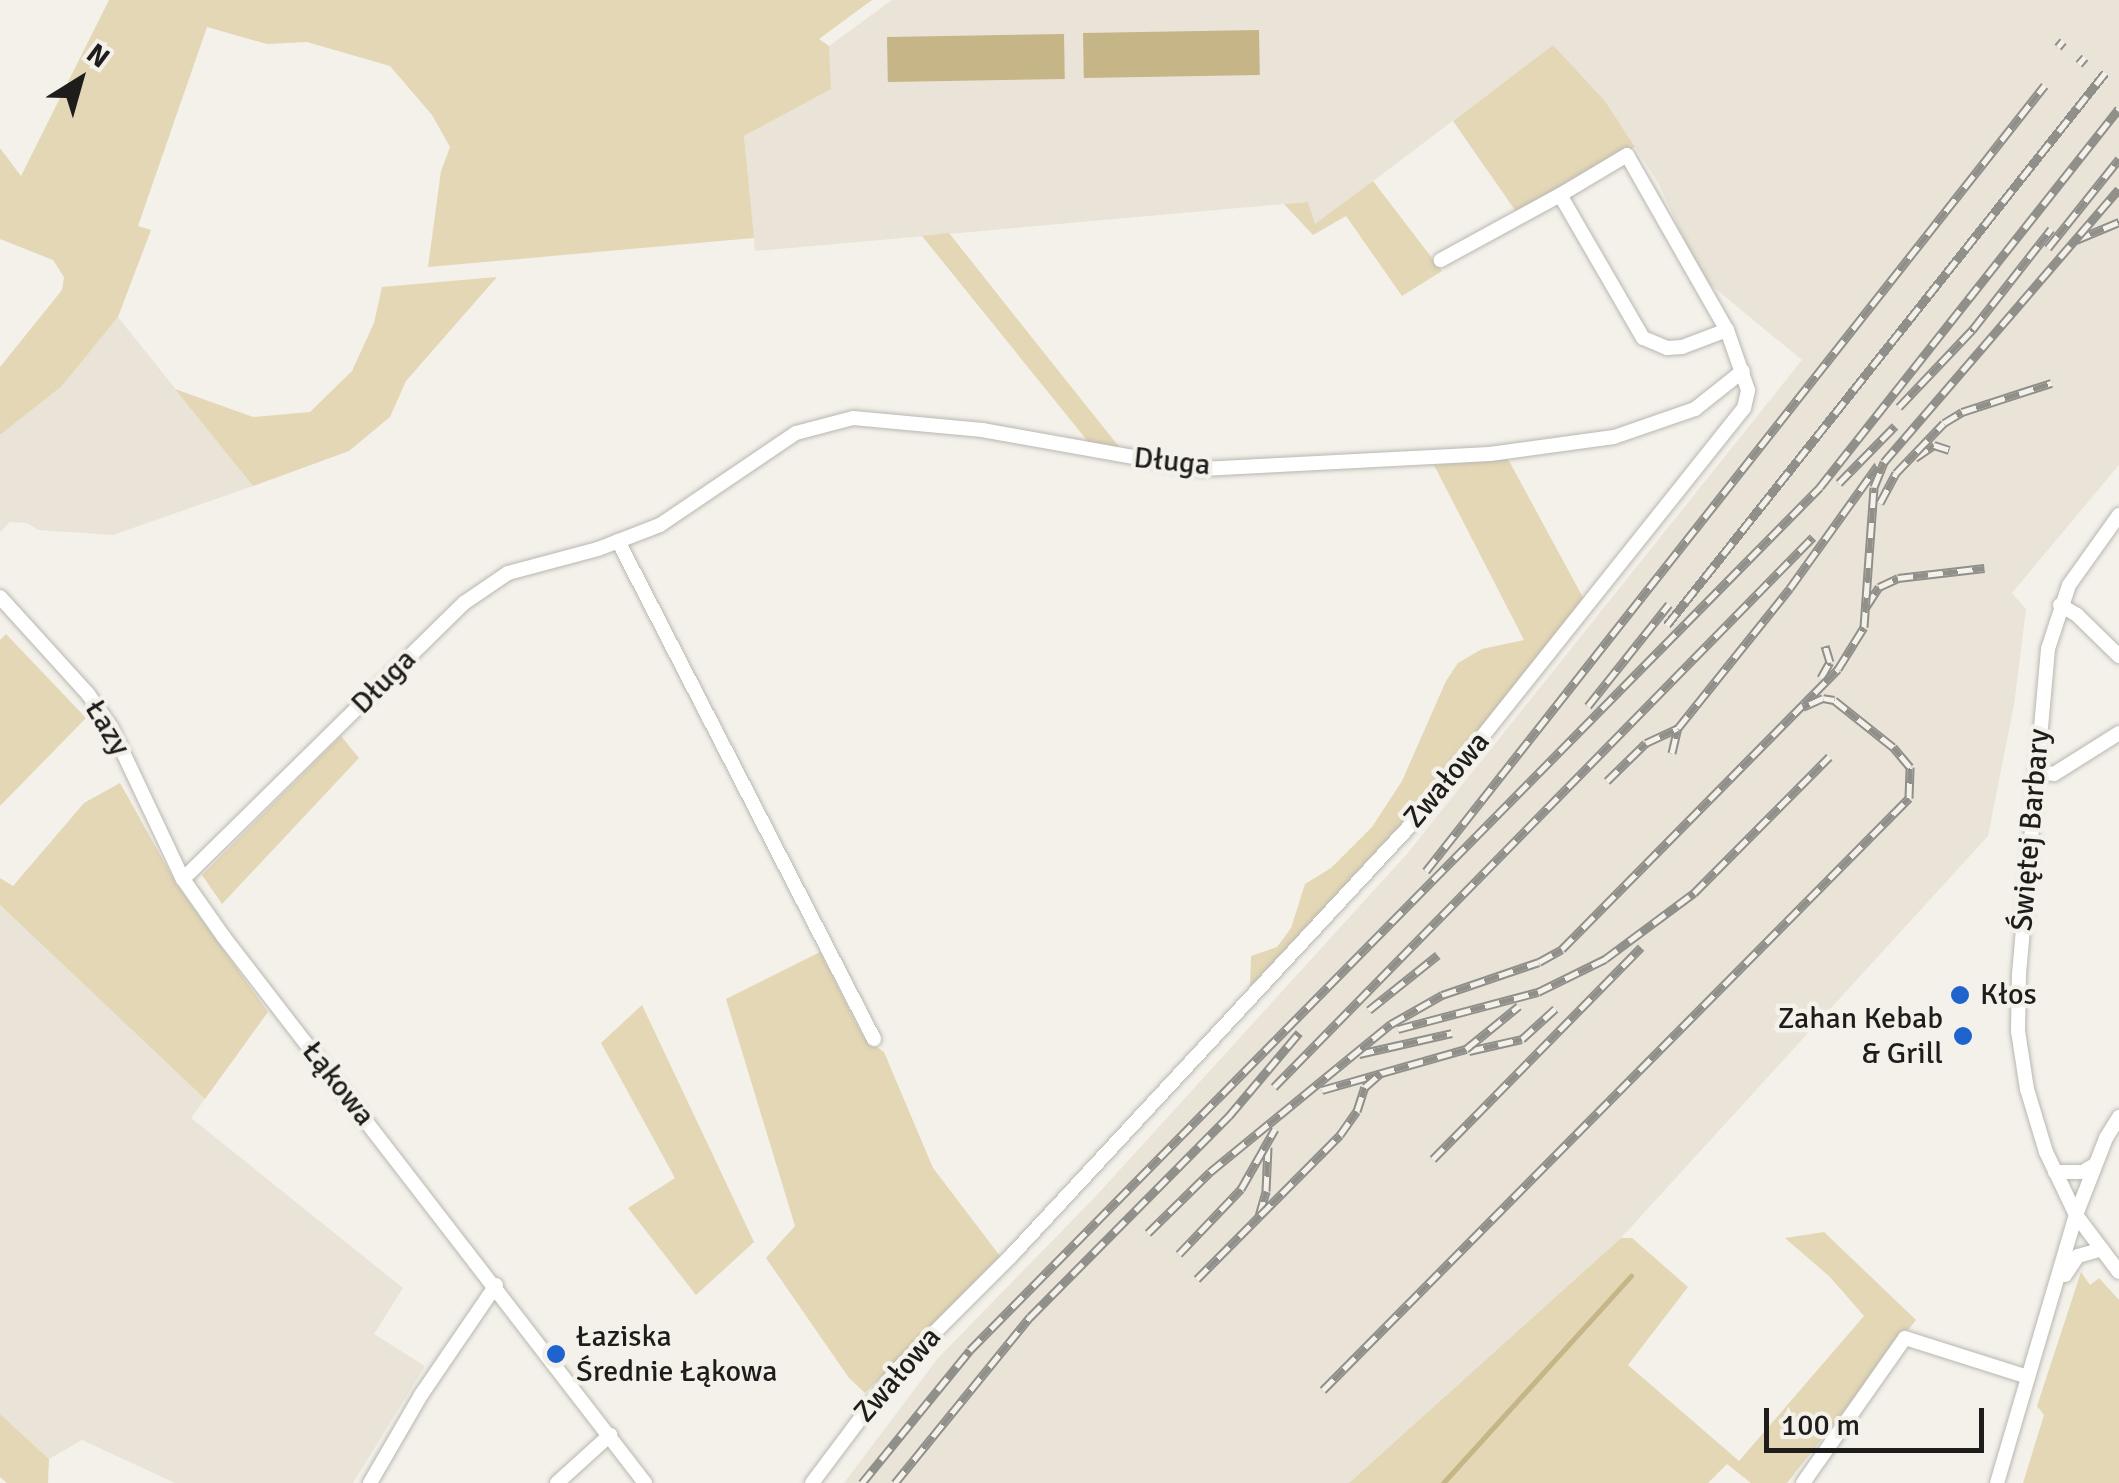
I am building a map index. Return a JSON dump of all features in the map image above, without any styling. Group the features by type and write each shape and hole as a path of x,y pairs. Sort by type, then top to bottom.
{"street":[{"path":"1441,260 1627,155 1727,330 1744,371"},
{"path":"1560,195 1643,338 1667,348 1682,347 1727,330"},
{"name":"Długa","path":"184,879 464,603 508,573 660,526 796,433 853,418 982,430 1117,456 1221,468 1490,454 1614,436 1694,410 1744,371"},
{"name":"Zwałowa","path":"812,1483 896,1371 1011,1256 1418,816 1736,420 1748,390 1744,371"},
{"name":"Świętej Barbary","path":"2119,515 2060,604 2048,649 2018,974 2018,1030 2026,1089 2055,1172 2076,1215 2119,1272"},
{"path":"618,541 874,1039"},
{"name":"Łazy","path":"0,597 88,694 111,727 184,879"},
{"path":"2060,604 2119,656"},
{"path":"2036,772 2054,774 2119,733"},
{"name":"Łąkowa","path":"184,879 645,1483"},
{"path":"1996,1483 2076,1215 2094,1164 2119,1118"},
{"path":"2055,1172 2083,1172 2094,1164"},
{"path":"2040,1335 2049,1325 2067,1268 2086,1250 2102,1250"},
{"path":"370,1483 421,1394 496,1286"},
{"path":"1802,1483 1905,1338 2028,1377"},
{"path":"557,1483 610,1435"}],"shaded area":[{"path":"109,0 872,0 819,39 829,46 831,89 744,136 754,238 428,267 441,171 450,147 432,115 390,66 307,42 267,44 207,27 138,226 151,230 118,317 62,386 0,435 0,367 62,290 64,277 53,260 0,239 0,148 21,176"},
{"path":"892,0 2119,0 2119,465 2012,593 2026,609 2014,705 1988,836 1621,1238 1349,1483 844,1483 938,1358 1096,1196 1406,855 1802,360 1700,276 1659,184 1605,101 1553,45 1315,225 1307,202 755,251 744,136 830,89 829,46"},
{"path":"1259,30 1260,75 1084,78 1083,33"},
{"path":"1064,34 1065,79 888,82 887,37"},
{"path":"1553,45 1605,101 1635,147 1517,213 1453,121"},
{"path":"1373,181 1442,271 1402,296 1346,216 1313,235 1284,204 1308,202 1315,224"},
{"path":"949,233 1124,453 1090,444 922,236"},
{"path":"497,277 406,381 390,417 349,451 253,486 175,389 253,417 310,412 352,371 374,323 382,287"},
{"path":"118,317 253,486 113,535 38,530 27,523 10,522 0,532 0,435 62,386"},
{"path":"1508,459 1586,603 1410,815 1250,987 1251,956 1277,947 1291,928 1305,884 1331,868 1372,827 1402,781 1446,681 1458,663 1482,649 1524,640 1434,465"},
{"path":"6,634 86,718 0,806 0,640"},
{"path":"341,736 359,758 222,904 202,875"},
{"path":"120,783 177,885 268,1012 205,1099 0,905 0,878 13,886 84,803"},
{"path":"0,905 205,1099 191,1118 403,1288 374,1334 425,1366 353,1483 175,1483 82,1440 49,1459 0,1414"},
{"path":"820,952 864,1038 884,1052 933,1168 1000,1256 865,1393 849,1378 766,1258 795,1226 726,999"},
{"path":"642,1005 754,1242 696,1295 628,1208 675,1178 601,1043"},
{"path":"1824,1232 1916,1320 1787,1483 1751,1483 1727,1464 1708,1483 1349,1483 1621,1238 1632,1238 1688,1287 1628,1365 1739,1461 1864,1316 1830,1277 1785,1238"},
{"path":"2081,1272 2090,1285 2099,1278 2119,1300 2119,1483 2023,1483 2044,1415 2037,1406"},
{"path":"0,1414 49,1459 48,1483 7,1483 0,1477"}],"waterway":[{"path":"1443,1483 1631,1276"}],"railway":[{"path":"2058,47 2063,41"},
{"path":"2079,64 2085,57"},
{"path":"1667,625 2105,73"},
{"path":"1426,871 2045,85"},
{"path":"862,1483 970,1350 1820,487 2119,109"},
{"path":"2048,248 2119,159"},
{"path":"1148,1233 1210,1172 1391,1024 1442,995 1539,962 1562,949 1838,669 1864,627 1874,487 1884,462 2119,189"},
{"path":"2076,240 2119,222"},
{"path":"1899,407 1973,329 2051,229"},
{"path":"1880,503 1896,473 1944,423 1962,412 2051,383"},
{"path":"1839,483 1895,426"},
{"path":"1915,458 1934,445 1949,450"},
{"path":"1672,753 1678,728 1790,588 1878,465"},
{"path":"1274,1087 1813,537"},
{"path":"1866,607 1879,587 1898,578 1984,568"},
{"path":"1588,706 1669,604"},
{"path":"1821,678 1830,662 1825,646"},
{"path":"1323,1390 1909,798 1910,767 1893,747 1834,700 1823,698 1803,707"},
{"path":"1607,781 1646,743 1678,728"},
{"path":"1398,1029 1538,992 1605,959 1694,893 1829,757"},
{"path":"1433,1159 1641,947"},
{"path":"1369,1010 1438,955"},
{"path":"1322,1090 1466,1049 1519,1006"},
{"path":"1469,1051 1522,1039 1555,1009"},
{"path":"895,1483 1030,1317 1229,1116 1299,1033"},
{"path":"1359,1054 1452,1033"},
{"path":"1197,1279 1340,1135 1357,1111 1365,1087 1381,1073"},
{"path":"1179,1254 1241,1189 1275,1129"},
{"path":"1259,1216 1266,1191 1268,1147"}],"place":[{"name":"Kłos","path":"1960,995"},
{"name":"Zahan Kebab & Grill","path":"1963,1036"},
{"name":"Łaziska Średnie Łąkowa","path":"556,1354"}]}
